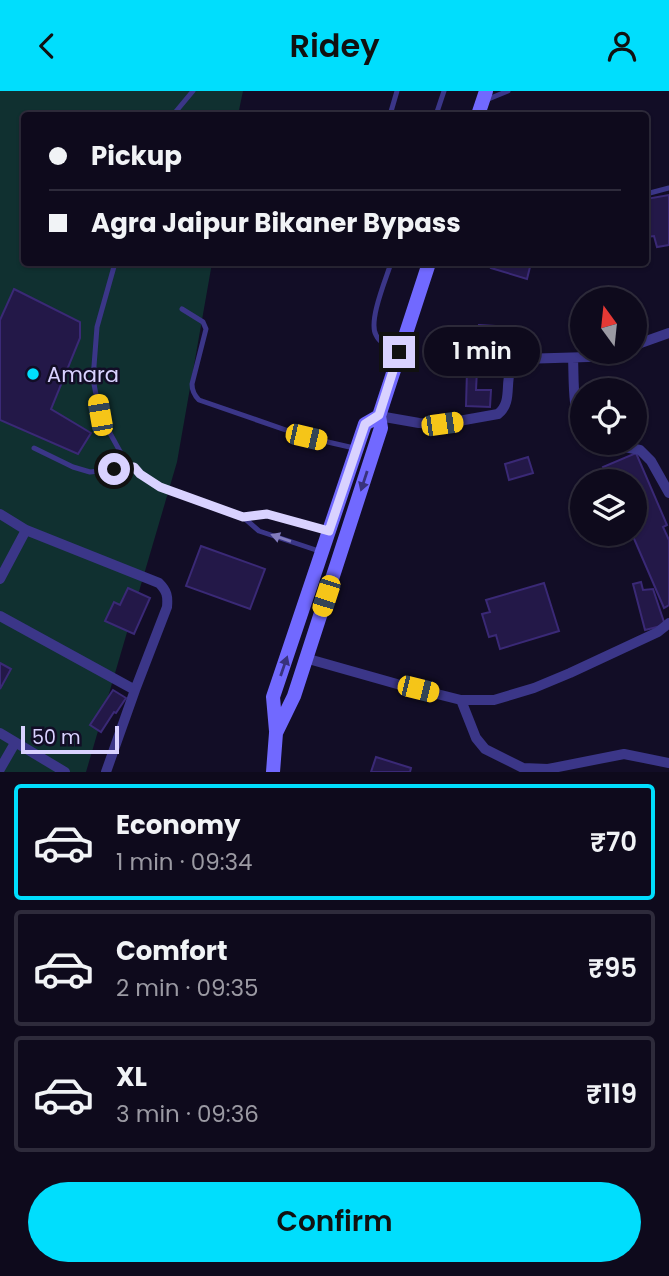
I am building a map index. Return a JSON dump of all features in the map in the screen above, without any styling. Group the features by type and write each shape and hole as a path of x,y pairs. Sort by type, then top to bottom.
{"main road":[{"path":"276,733 294,696 381,428 379,415 428,266"},
{"path":"273,772 276,733 273,697 365,424 379,415"}],"street":[{"path":"648,340 669,333"},
{"path":"379,415 419,423 442,424 498,414 505,409 509,373 513,363 521,359 570,358"},
{"path":"645,455 669,493"},
{"path":"0,514 26,530 159,583 165,589 167,607 106,772"},
{"path":"0,579 26,530"},
{"path":"0,616 135,690"},
{"path":"305,658 461,700 494,700 570,673 658,632 669,624"},
{"path":"461,700 476,738 485,750 523,768 548,769 624,754 669,763"},
{"path":"0,733 65,772"},
{"path":"0,769 15,743"}],"lane":[{"path":"176,112 193,91"},
{"path":"391,112 397,91"},
{"path":"437,112 444,91"},
{"path":"484,96 508,91"},
{"path":"649,193 669,188"},
{"path":"114,266 97,327 93,379 100,415 122,455 140,474 160,487 243,517 259,531 322,552"},
{"path":"390,266 373,327 382,343 399,352"},
{"path":"182,309 203,323 206,329 192,384 199,400 306,437 357,449"},
{"path":"34,448 73,467 90,472 134,467"},
{"path":"243,517 267,514 329,531"}],"green space":[{"path":"0,91 243,91 239,112 21,112 21,266 211,266 177,462 86,772 0,772"}],"building":[{"path":"669,195 669,245 657,247 654,236 649,237 649,198"},
{"path":"492,266 530,266 527,279 491,268"},
{"name":"Amara","path":"14,289 80,322 80,338 51,409 91,433 78,454 0,420 0,320"},
{"path":"479,325 495,326 494,345 478,345"},
{"path":"467,370 477,370 476,390 491,390 490,407 466,406"},
{"path":"637,455 643,469 604,469 603,467"},
{"path":"528,457 533,473 509,480 505,464"},
{"path":"647,479 667,525 663,527 669,540 669,605 664,608 637,546 647,546"},
{"path":"201,546 265,569 250,609 186,586"},
{"path":"641,582 643,590 653,589 665,625 645,630 633,584"},
{"path":"544,583 559,631 500,649 496,635 489,637 482,614 490,612 486,600"},
{"path":"128,588 150,598 134,634 105,621 114,602 120,605"},
{"path":"0,663 11,669 0,689"},
{"path":"113,690 126,698 101,732 90,725"},
{"path":"376,757 411,768 410,772 371,772"}],"place":[{"name":"Amara","path":"33,374"}],"route":[{"path":"114,469 134,467 160,487 243,517 267,514 329,531 365,424 379,415 399,352"}]}
